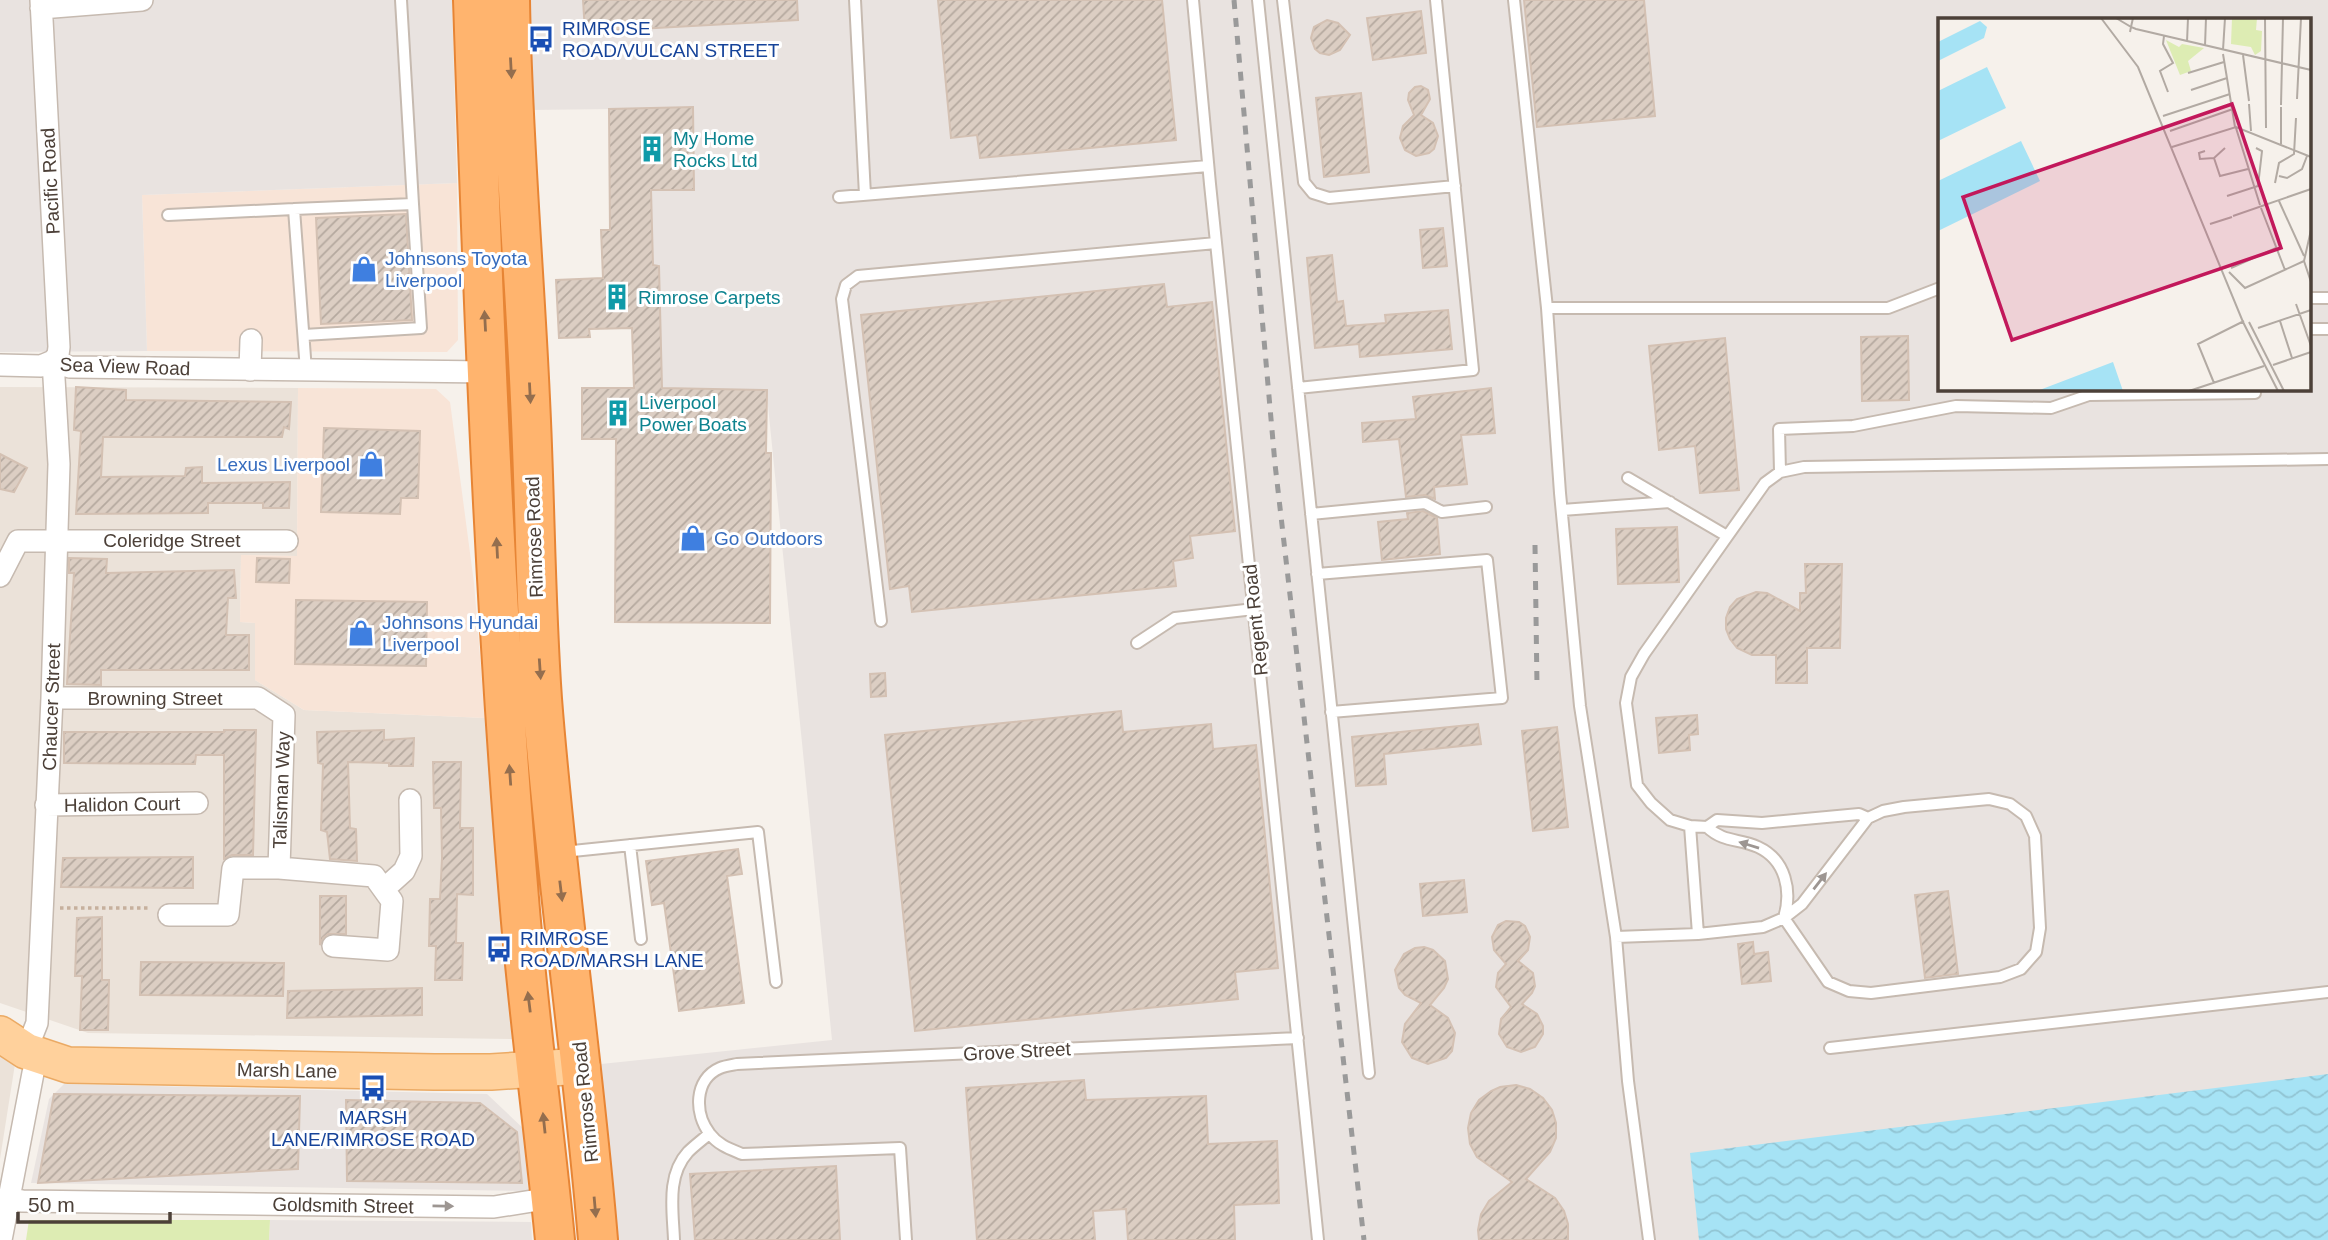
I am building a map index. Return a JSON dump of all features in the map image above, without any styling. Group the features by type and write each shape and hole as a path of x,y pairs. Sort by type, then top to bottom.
{"highway":[{"name":"Rimrose Road","path":"472,0 509,762 525,967 555,1240"},
{"name":"Rimrose Road","path":"510,0 543,711 598,1240"}],"main road":[{"name":"Marsh Lane","path":"22,1047 68,1065 434,1072 538,1070 582,1066"}],"street":[{"path":"41,4 142,0"},
{"name":"Pacific Road","path":"41,4 59,347 58,355 53,361"},
{"path":"250,370 251,340"},
{"name":"Sea View Road","path":"0,365 41,366 53,361 70,367 488,372"},
{"name":"Chaucer Street","path":"1,1240 33,1073 22,1047 37,1023 52,698 59,464 53,361"},
{"name":"Coleridge Street","path":"0,576 18,541 287,541"},
{"name":"Browning Street","path":"52,698 258,698"},
{"name":"Talisman Way","path":"169,915 228,915 233,868 279,868 284,715 258,698"},
{"path":"384,889 404,872 411,856 410,800"},
{"name":"Halidon Court","path":"46,806 197,803"},
{"path":"279,868 374,876 384,889 392,901 388,950 332,946"},
{"name":"Goldsmith Street","path":"8,1198 22,1201 494,1207 551,1198"}],"lane":[{"path":"304,335 421,328 401,0"},
{"path":"855,0 865,195"},
{"name":"Regent Road","path":"1193,0 1318,1240"},
{"path":"1258,0 1369,1073"},
{"path":"1283,0 1304,182 1313,193 1329,198 1455,186"},
{"path":"1298,388 1474,370 1436,0"},
{"path":"1514,0 1547,308 1580,706 1616,937 1628,1081 1649,1240"},
{"path":"839,197 1208,166"},
{"path":"168,215 413,204"},
{"path":"294,209 304,335 299,371"},
{"path":"881,621 842,299 846,285 858,276 1216,243"},
{"path":"1547,308 1888,308 1938,289"},
{"path":"2310,298 2328,298"},
{"path":"2310,329 2328,329"},
{"path":"1780,472 1779,429 1853,426 1956,406 2051,408 2089,395 2255,393 2255,390"},
{"path":"1784,918 1789,900 1784,876 1776,860 1758,847 1718,836 1707,827 1690,826 1670,820 1651,803 1637,785 1626,703 1631,677 1644,654 1765,483 1780,472 1804,467 2328,459"},
{"path":"1628,478 1727,536"},
{"path":"1562,510 1670,502"},
{"path":"1311,514 1425,503 1442,512 1486,506"},
{"path":"1317,574 1487,560 1502,698 1332,712"},
{"path":"1137,643 1175,618 1254,609"},
{"path":"1616,937 1698,934 1763,927 1784,918 1802,904 1868,818 1884,811 1989,799 2010,804 2026,817 2035,836 2040,928 2036,952 2021,969 2000,977 1871,993 1849,990 1828,982 1784,918"},
{"path":"1707,827 1717,820 1762,823 1859,814 1868,818"},
{"path":"1690,826 1698,934"},
{"path":"557,853 758,832 776,982"},
{"path":"630,845 641,939"},
{"path":"1830,1048 2328,992"},
{"name":"Grove Street","path":"709,1134 699,1115 699,1093 708,1076 720,1068 737,1064 1298,1038"},
{"path":"674,1240 672,1194 676,1172 686,1153 709,1134 724,1147 742,1154 900,1147 906,1240"}],"path":[{"path":"42,908 151,908 169,915"}],"shaded area":[{"path":"0,0 452,0 457,183 142,195 147,351 0,352"},
{"path":"531,0 2328,0 2328,1240 598,1240 582,1066 832,1040 767,396 654,388 650,190 694,189 693,108 531,110"},
{"path":"457,183 458,340 447,352 147,351 142,195"},
{"path":"0,387 298,388 297,556 241,555 240,622 255,623 255,680 304,710 485,718 512,1039 88,1033 0,1003"},
{"path":"298,388 436,389 450,402 474,583 485,718 304,710 255,680 255,623 240,622 241,555 297,556"},
{"path":"0,1051 15,1064 0,1159"},
{"path":"64,1084 487,1094 526,1131 528,1191 31,1183 49,1099"},
{"path":"270,1220 531,1222 532,1240 269,1240"}],"green space":[{"path":"29,1220 270,1220 269,1240 26,1240"}],"water":[{"path":"2328,1074 2328,1240 1699,1240 1690,1153"}],"building":[{"path":"583,0 797,0 798,20 585,32"},
{"path":"938,0 1162,0 1176,140 980,158 977,135 951,138"},
{"path":"1524,0 1644,0 1655,116 1537,127"},
{"path":"1421,11 1426,53 1373,60 1367,18"},
{"path":"1327,20 1338,23 1350,35 1340,50 1329,55 1315,49 1311,38 1314,27"},
{"path":"1421,86 1428,90 1430,99 1421,115 1433,123 1438,136 1434,149 1416,156 1405,150 1400,138 1403,126 1414,115 1408,100 1409,93 1415,87"},
{"path":"1361,93 1369,172 1324,177 1316,98"},
{"path":"693,107 694,190 651,190 653,265 659,266 662,388 767,390 766,453 771,453 770,623 615,622 616,439 582,439 582,388 634,388 632,328 589,329 590,337 559,338 556,280 603,278 601,230 610,230 609,109"},
{"name":"Johnsons Toyota Liverpool","path":"406,214 412,320 321,324 316,218"},
{"path":"1443,228 1447,266 1423,268 1420,230"},
{"path":"1332,255 1337,302 1343,301 1346,326 1386,323 1385,315 1448,310 1452,349 1360,357 1359,344 1315,348 1307,258"},
{"path":"1164,284 1167,307 1212,302 1235,531 1190,536 1193,558 1173,561 1176,586 912,612 909,586 890,589 861,315"},
{"path":"1908,336 1909,400 1862,401 1861,337"},
{"path":"1725,338 1739,490 1700,493 1695,446 1659,450 1649,346"},
{"path":"76,387 126,390 126,400 291,402 289,429 284,427 282,437 103,437 101,477 185,476 186,468 202,467 202,483 290,482 289,508 263,508 263,503 208,503 208,513 76,514 81,431 74,430"},
{"path":"1491,388 1495,433 1461,435 1467,484 1434,487 1435,499 1425,495 1406,497 1399,439 1363,442 1362,423 1416,419 1413,397"},
{"name":"Lexus Liverpool","path":"324,428 420,431 418,498 401,498 400,514 321,512"},
{"path":"0,454 27,468 14,492 0,489"},
{"path":"1423,511 1437,518 1440,554 1382,560 1378,522 1408,519 1407,513"},
{"path":"1677,527 1679,582 1618,584 1616,529"},
{"path":"69,558 107,559 106,573 234,570 236,598 228,598 226,635 249,635 249,670 101,670 101,685 67,684 74,573 69,573"},
{"path":"257,558 290,559 289,583 256,582"},
{"path":"1805,564 1842,564 1840,648 1807,648 1807,683 1776,683 1776,655 1752,655 1737,648 1726,629 1726,618 1737,599 1756,592 1767,593 1800,611 1800,593 1806,593"},
{"name":"Johnsons Hyundai Liverpool","path":"296,600 427,602 426,666 295,664"},
{"path":"885,673 886,696 871,697 870,674"},
{"path":"1121,711 1123,732 1211,724 1213,749 1256,745 1278,968 1235,972 1238,999 915,1031 885,735"},
{"path":"1697,715 1698,734 1689,735 1690,750 1659,753 1656,718"},
{"path":"1478,724 1481,744 1384,754 1386,784 1356,786 1352,737"},
{"path":"1557,727 1568,827 1533,831 1522,731"},
{"path":"256,730 253,855 232,855 224,859 224,755 196,755 195,764 64,763 64,732"},
{"path":"384,730 384,740 414,738 413,766 348,762 350,828 356,829 357,861 330,859 327,832 321,830 323,764 318,763 317,732"},
{"path":"433,762 461,762 460,828 473,828 473,895 457,894 456,943 463,943 462,980 435,980 436,946 429,946 430,899 440,899 442,858 441,808 434,808"},
{"path":"738,849 742,874 727,876 744,1003 679,1011 664,903 652,905 646,861"},
{"path":"193,857 193,888 61,887 63,858"},
{"path":"1464,880 1467,912 1423,916 1420,884"},
{"path":"1948,891 1958,974 1925,978 1915,895"},
{"path":"320,896 346,896 346,934 328,934 320,945"},
{"path":"102,917 102,980 109,980 108,1030 80,1030 82,976 75,976 77,918"},
{"path":"1506,921 1519,922 1525,926 1530,937 1528,950 1518,961 1533,973 1535,986 1522,1004 1537,1014 1543,1026 1543,1034 1535,1047 1521,1052 1507,1047 1499,1034 1501,1019 1511,1007 1496,987 1498,973 1506,964 1494,950 1492,937 1498,925"},
{"path":"1753,942 1754,954 1768,952 1771,981 1742,984 1738,944"},
{"path":"1424,947 1433,950 1445,961 1448,979 1430,1005 1448,1018 1455,1033 1452,1051 1446,1058 1428,1064 1412,1058 1402,1042 1405,1024 1421,1003 1405,995 1399,988 1395,970 1404,954"},
{"path":"141,962 284,963 283,996 140,995"},
{"path":"422,988 422,1015 287,1018 288,991"},
{"path":"1084,1080 1086,1100 1206,1096 1208,1144 1277,1141 1279,1203 1234,1205 1235,1240 1128,1240 1126,1209 1093,1211 1095,1240 977,1240 966,1088"},
{"path":"1516,1085 1530,1089 1543,1098 1552,1110 1556,1123 1556,1138 1550,1152 1526,1179 1555,1198 1564,1211 1568,1224 1568,1240 1479,1240 1481,1214 1489,1201 1512,1182 1477,1157 1470,1144 1468,1128 1471,1113 1479,1100 1491,1091"},
{"path":"54,1094 300,1096 298,1169 38,1183"},
{"path":"346,1100 480,1103 517,1132 522,1183 347,1181"},
{"path":"836,1166 840,1240 695,1240 690,1174"}],"railway":[{"path":"1234,0 1275,464 1364,1240"},
{"path":"1535,545 1537,686"}],"place":[{"name":"RIMROSE ROAD/VULCAN STREET","path":"541,39"},
{"name":"My Home Rocks Ltd","path":"652,149"},
{"name":"Johnsons Toyota Liverpool","path":"364,269"},
{"name":"Rimrose Carpets","path":"617,297"},
{"name":"Liverpool Power Boats","path":"618,413"},
{"name":"Lexus Liverpool","path":"371,464"},
{"name":"Go Outdoors","path":"693,538"},
{"name":"Johnsons Hyundai Liverpool","path":"361,633"},
{"name":"RIMROSE ROAD/MARSH LANE","path":"499,949"},
{"name":"MARSH LANE/RIMROSE ROAD","path":"373,1088"}]}
